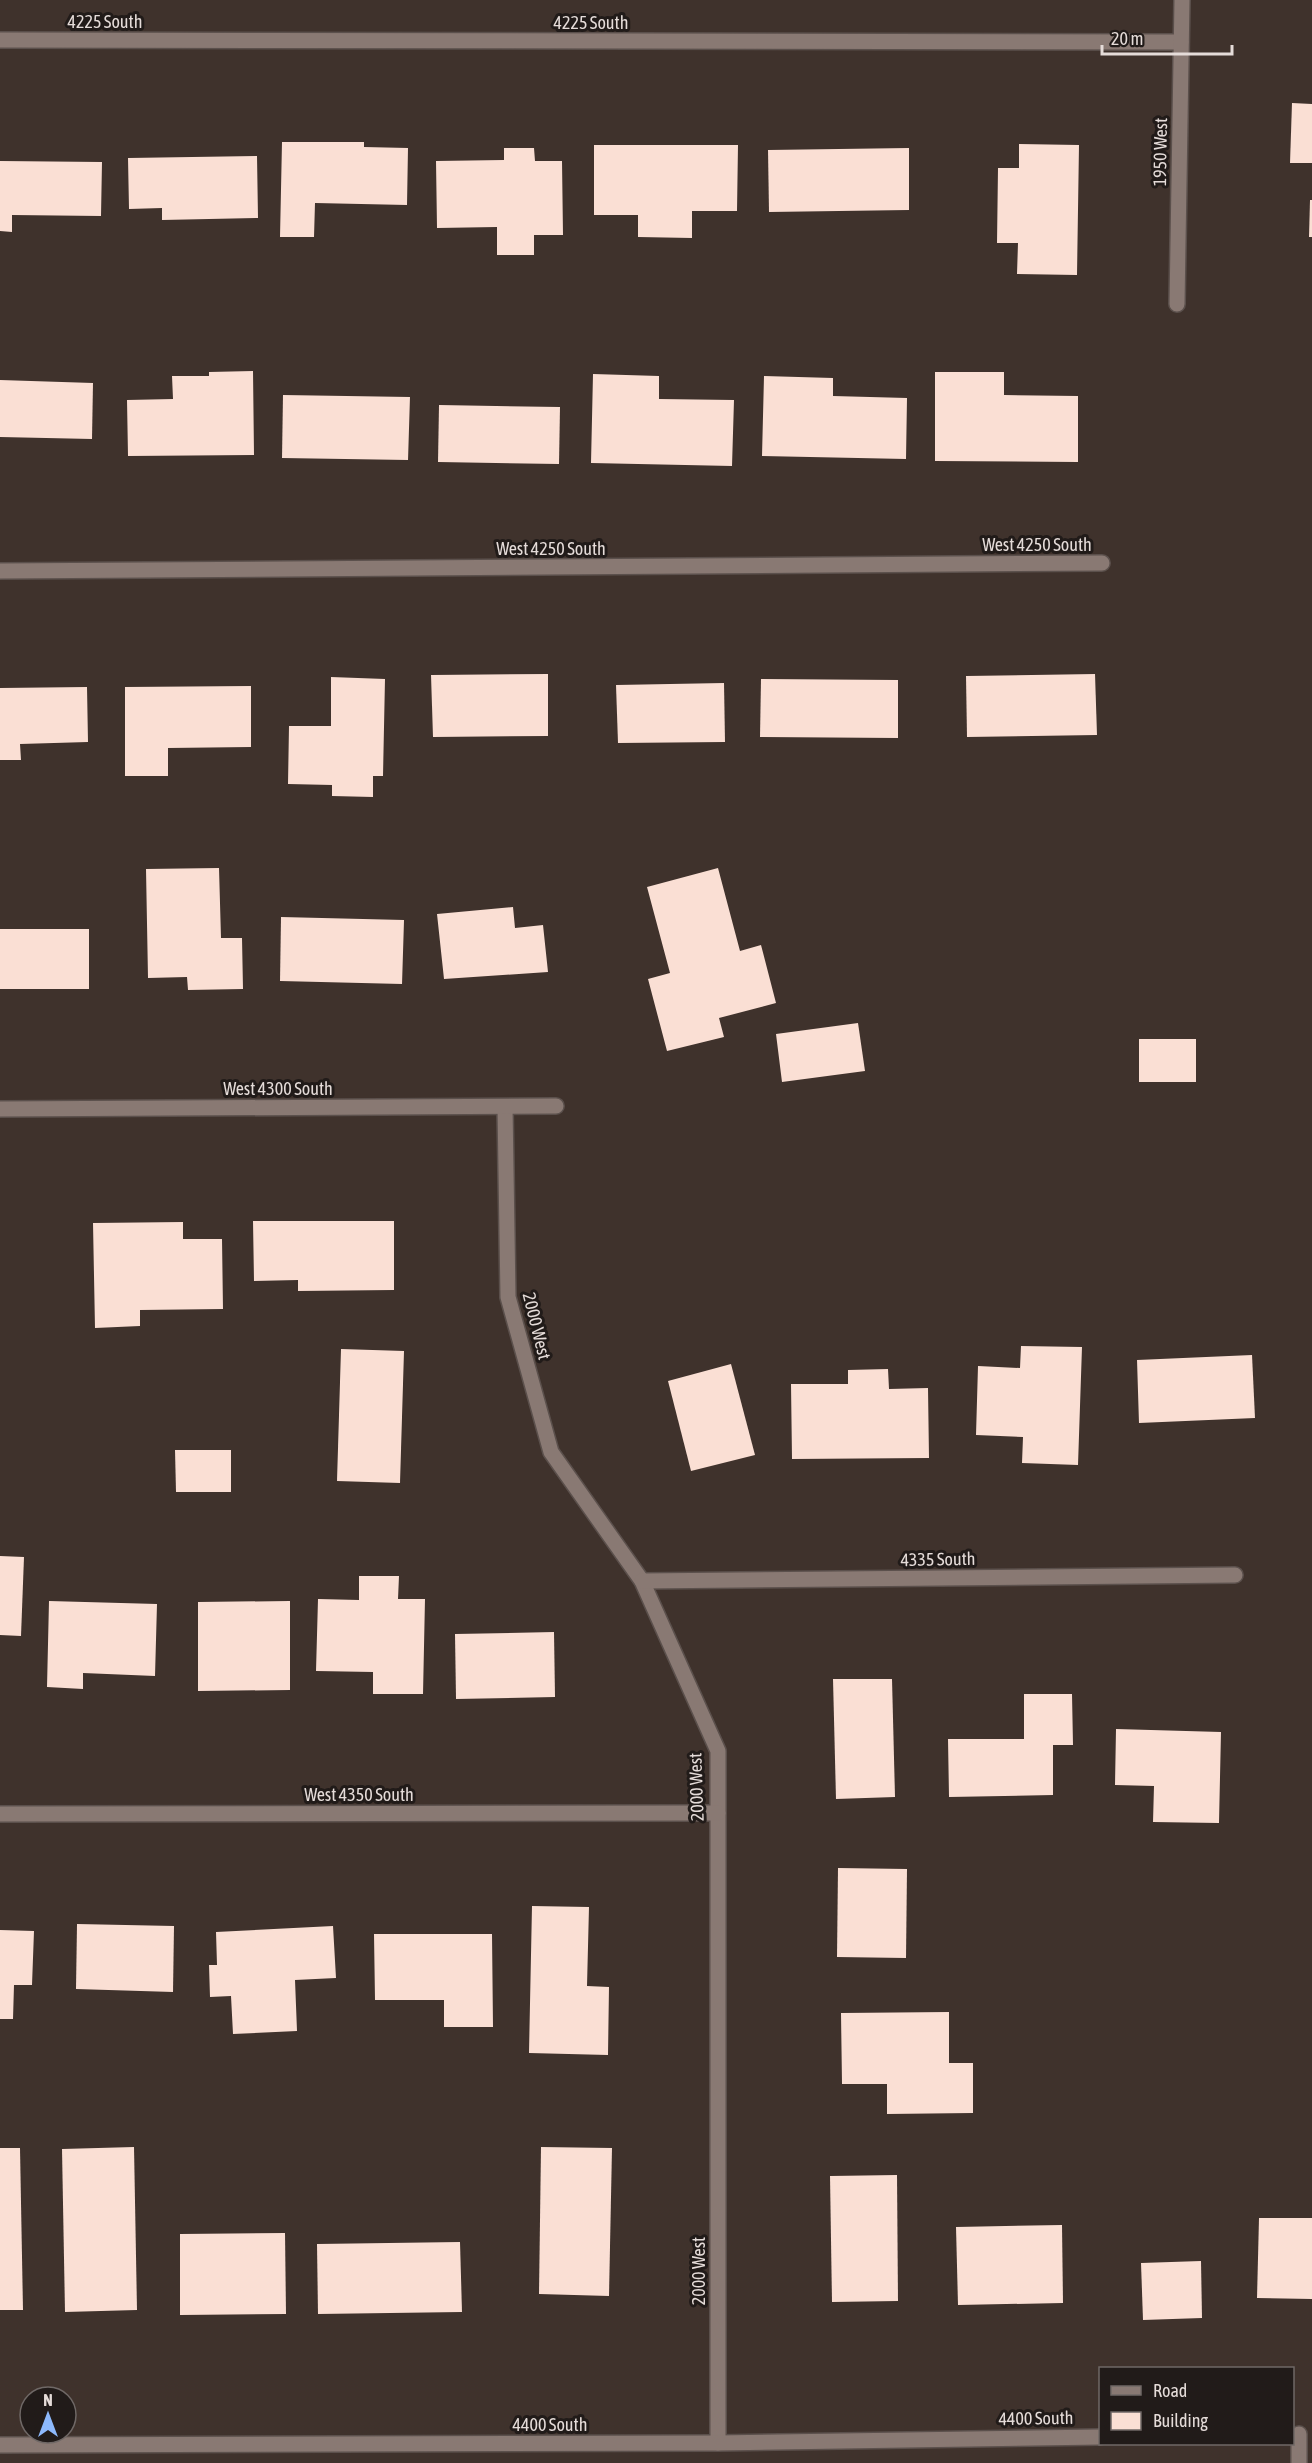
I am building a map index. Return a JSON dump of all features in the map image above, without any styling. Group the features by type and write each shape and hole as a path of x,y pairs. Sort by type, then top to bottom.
{"street":[{"name":"1950 West","path":"1177,304 1182,0"},
{"name":"4225 South","path":"0,40 1181,42"},
{"name":"West 4250 South","path":"0,571 1102,563"},
{"name":"West 4300 South","path":"0,1109 556,1106"},
{"name":"2000 West","path":"505,1107 508,1297 551,1452 642,1581 718,1751 718,2443"},
{"name":"4335 South","path":"642,1581 1235,1575"},
{"name":"West 4350 South","path":"0,1814 718,1813"},
{"path":"1299,2463 1301,2434"},
{"name":"4400 South","path":"0,2445 718,2443 1099,2437"}],"building":[{"path":"1292,103 1312,104 1312,163 1290,163"},
{"path":"282,142 364,142 364,147 408,148 407,205 315,203 314,237 280,237"},
{"path":"1019,144 1079,145 1077,275 1017,274 1018,243 997,243 998,168 1019,168"},
{"path":"594,145 738,145 737,211 692,211 692,238 638,237 638,215 594,215"},
{"path":"504,148 534,148 535,161 562,161 563,235 534,235 534,255 497,255 497,227 437,228 436,161 504,160"},
{"path":"909,148 909,210 769,212 768,150"},
{"path":"257,156 258,218 162,220 162,208 129,209 128,158"},
{"path":"0,161 102,162 101,216 12,215 12,232 0,231"},
{"path":"1310,200 1312,200 1312,237 1309,237"},
{"path":"253,371 254,455 128,456 127,400 173,399 172,376 209,376 209,372"},
{"path":"935,372 1004,372 1004,395 1078,396 1078,462 935,461"},
{"path":"593,374 659,376 659,399 734,400 732,466 591,463"},
{"path":"764,376 833,378 833,396 907,398 906,459 762,456"},
{"path":"0,380 93,383 92,439 0,437"},
{"path":"283,395 410,397 408,460 282,458"},
{"path":"439,405 560,407 559,464 438,462"},
{"path":"548,674 548,736 433,737 431,675"},
{"path":"1095,674 1097,735 967,737 966,676"},
{"path":"331,677 385,679 383,776 373,776 373,797 332,796 332,785 288,784 289,726 331,726"},
{"path":"761,679 898,680 898,738 760,737"},
{"path":"724,683 725,742 618,743 616,685"},
{"path":"251,686 251,747 168,748 168,776 125,776 125,687"},
{"path":"87,687 88,742 20,744 21,760 0,760 0,688"},
{"path":"219,868 221,938 242,938 243,989 188,990 187,977 148,978 146,869"},
{"path":"718,868 740,951 761,945 776,1003 719,1018 724,1037 667,1051 648,979 670,973 647,887"},
{"path":"513,907 515,928 543,925 548,972 444,979 437,914"},
{"path":"281,917 404,920 402,984 280,981"},
{"path":"0,929 89,929 89,989 0,989"},
{"path":"858,1023 865,1071 782,1082 776,1034"},
{"path":"1139,1039 1196,1039 1196,1082 1139,1082"},
{"path":"253,1221 394,1221 394,1290 298,1291 298,1280 254,1281"},
{"path":"183,1222 183,1239 222,1239 223,1309 140,1310 140,1326 95,1328 93,1223"},
{"path":"1021,1346 1082,1347 1078,1465 1022,1463 1023,1437 976,1435 978,1366 1020,1368"},
{"path":"341,1349 404,1351 400,1483 337,1481"},
{"path":"1252,1355 1255,1418 1139,1423 1137,1360"},
{"path":"731,1364 755,1455 691,1471 668,1381"},
{"path":"888,1369 889,1389 928,1388 929,1458 792,1459 791,1384 848,1384 848,1370"},
{"path":"175,1450 231,1450 231,1492 176,1492"},
{"path":"0,1556 24,1557 21,1636 0,1635"},
{"path":"359,1576 399,1576 398,1599 425,1599 423,1694 373,1694 373,1672 316,1671 318,1599 359,1600"},
{"path":"49,1601 157,1604 155,1676 83,1673 83,1689 47,1687"},
{"path":"290,1601 290,1690 198,1691 198,1602"},
{"path":"554,1632 555,1697 456,1699 455,1634"},
{"path":"833,1679 892,1679 895,1797 836,1799"},
{"path":"1024,1694 1072,1694 1073,1745 1053,1745 1053,1795 949,1797 948,1739 1024,1739"},
{"path":"1116,1729 1221,1732 1219,1823 1153,1822 1154,1786 1115,1785"},
{"path":"838,1868 907,1869 906,1958 837,1957"},
{"path":"532,1906 589,1907 587,1986 609,1987 608,2055 529,2053"},
{"path":"77,1924 174,1926 173,1992 76,1989"},
{"path":"333,1926 336,1978 295,1980 297,2031 233,2034 231,1996 210,1997 209,1965 217,1965 216,1932"},
{"path":"0,1930 34,1931 32,1985 14,1985 13,2019 0,2019"},
{"path":"374,1934 492,1934 493,2027 444,2027 444,2000 375,2000"},
{"path":"949,2012 949,2063 973,2063 973,2113 887,2114 887,2084 842,2084 841,2013"},
{"path":"134,2147 137,2310 65,2312 62,2149"},
{"path":"541,2147 612,2148 609,2296 539,2294"},
{"path":"0,2148 20,2148 23,2310 0,2310"},
{"path":"897,2175 898,2301 832,2302 830,2176"},
{"path":"1259,2218 1312,2218 1312,2299 1257,2298"},
{"path":"1062,2225 1063,2303 958,2305 956,2227"},
{"path":"285,2233 286,2314 180,2315 180,2234"},
{"path":"460,2242 462,2312 318,2314 317,2244"},
{"path":"1201,2261 1202,2318 1143,2320 1141,2263"}]}
